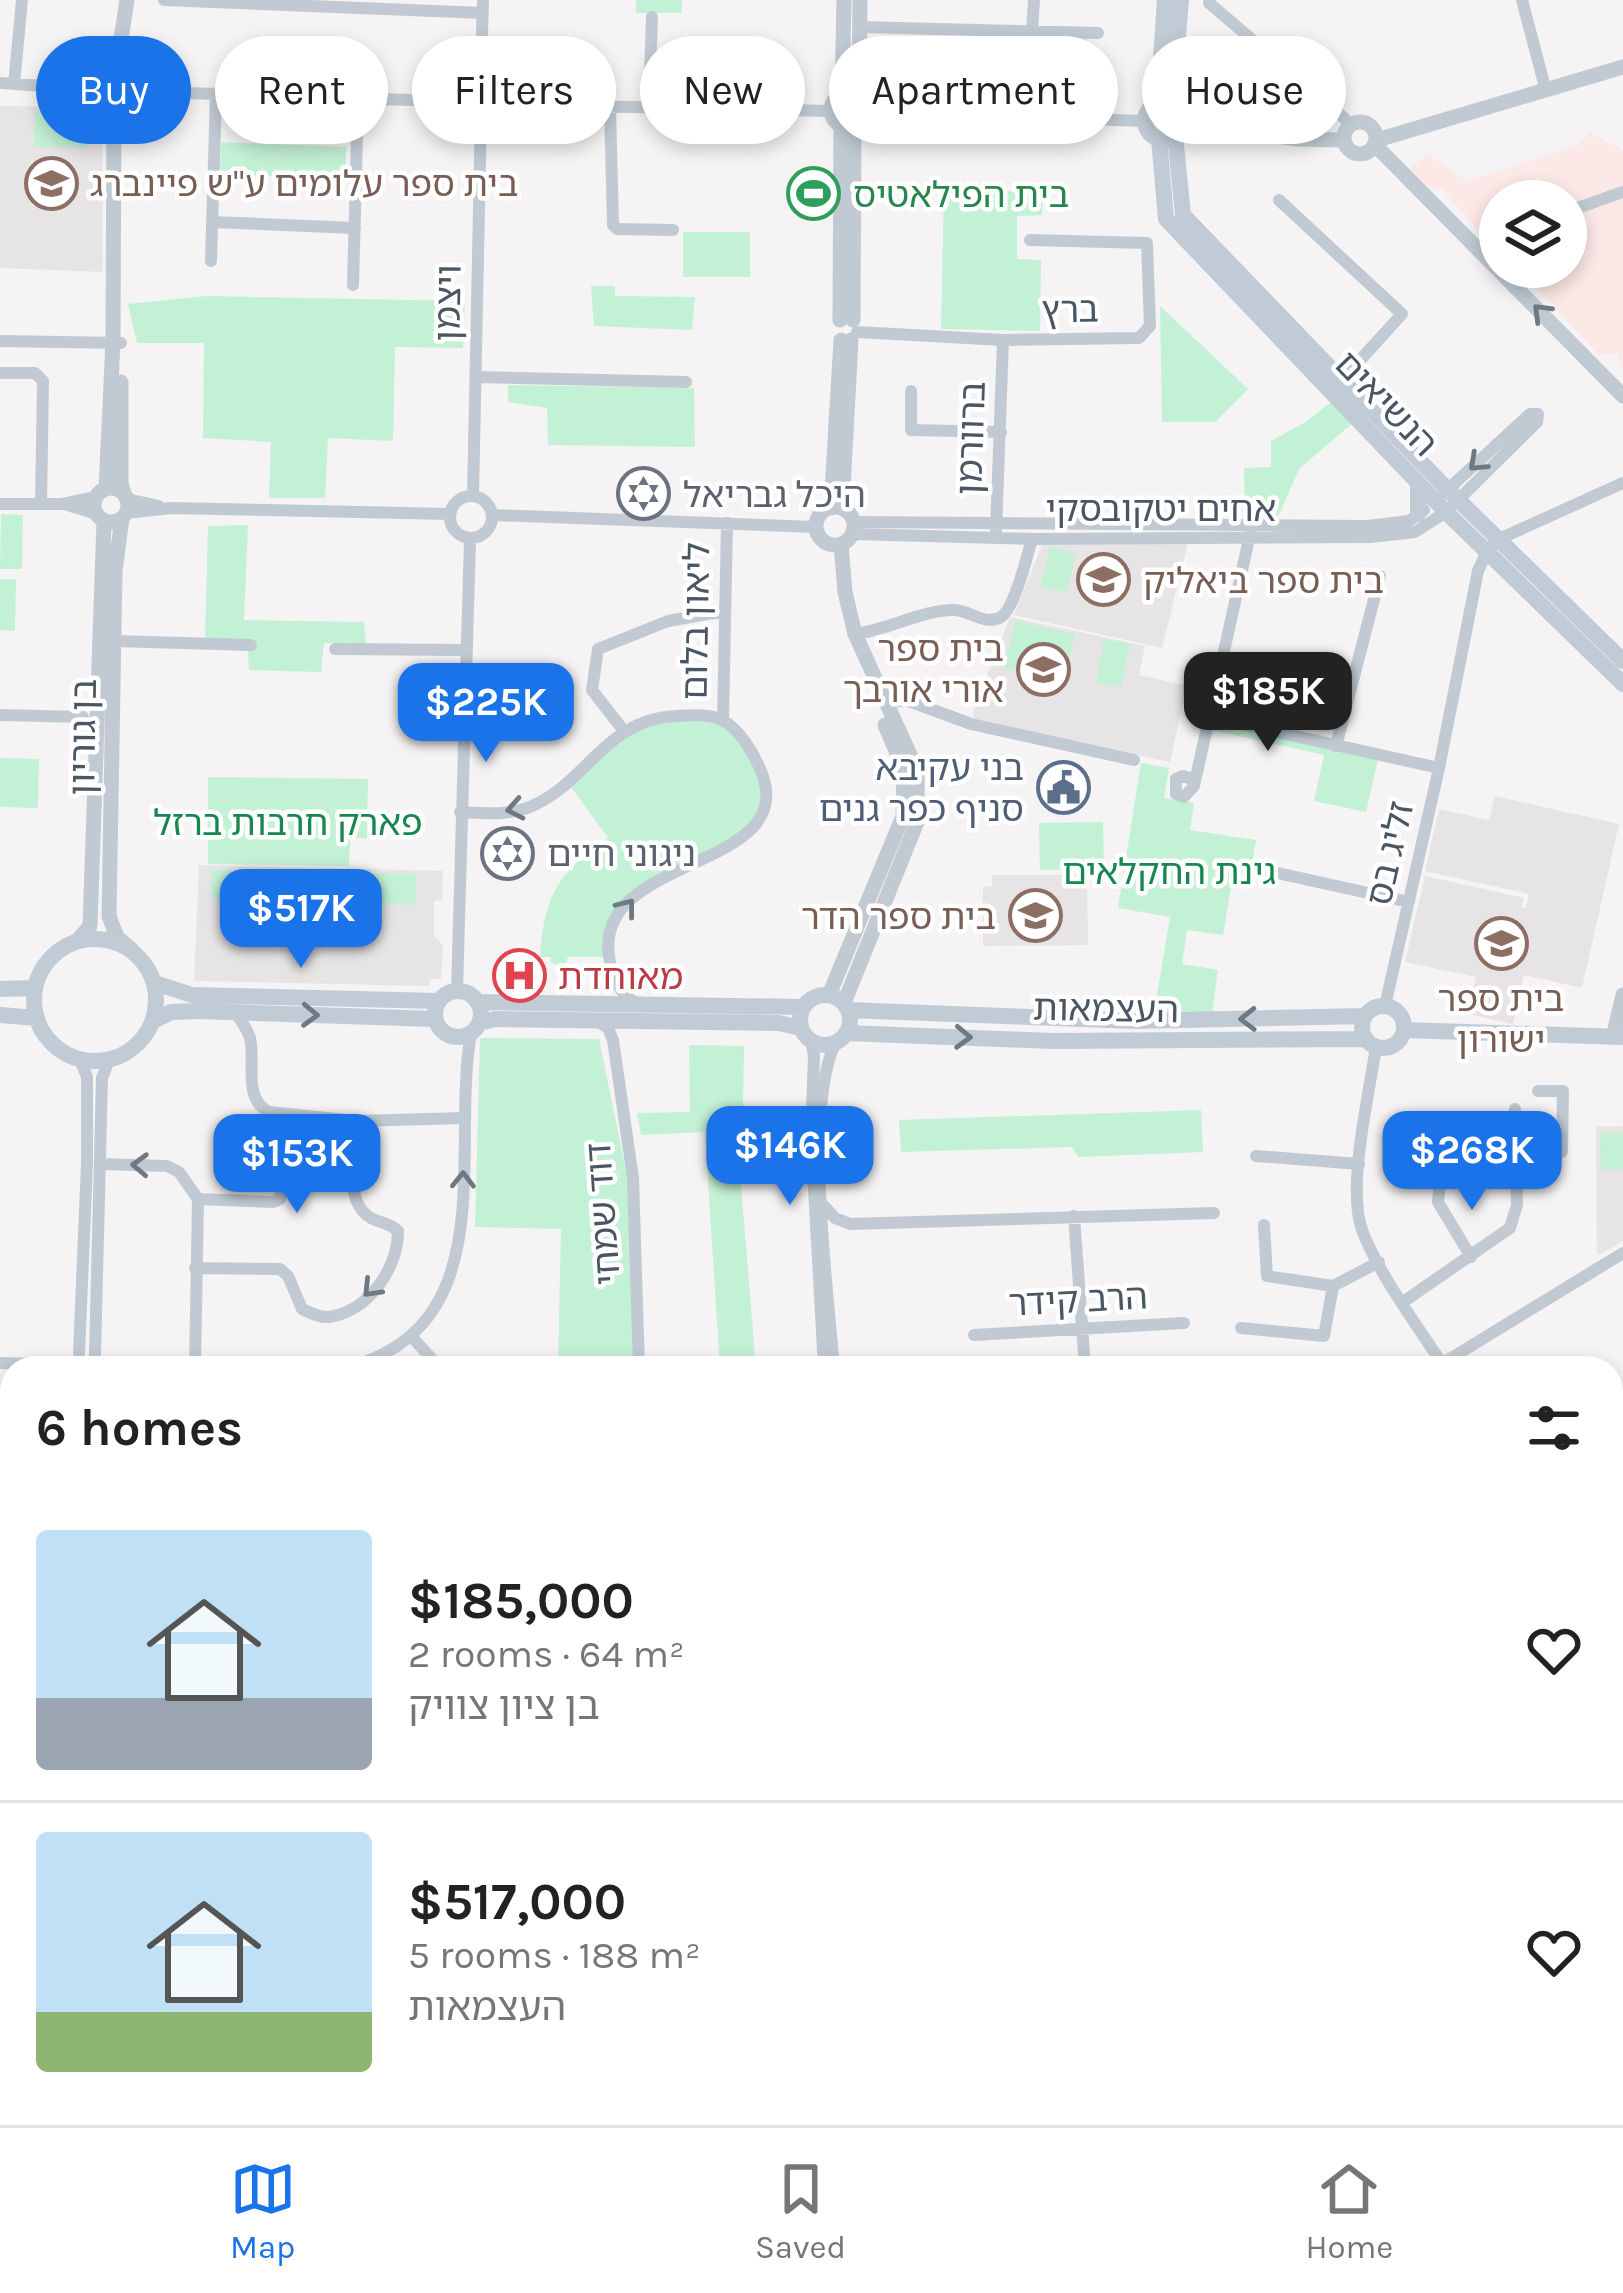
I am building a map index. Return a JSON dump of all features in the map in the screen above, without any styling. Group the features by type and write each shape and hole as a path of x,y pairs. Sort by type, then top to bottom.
{"main road":[{"path":"1165,0 1166,36"},
{"path":"1177,36 1180,0"},
{"name":"הנשיאים","path":"1168,144 1166,219 1418,484 1447,501"},
{"name":"הנשיאים","path":"1172,144 1183,215 1623,684"},
{"path":"1418,484 1418,514"},
{"name":"הנשיאים","path":"1494,550 1623,661"},
{"path":"77,941 115,941 132,950 155,983 153,1021 143,1039 109,1060 80,1059 61,1051 37,1018 35,988 50,959 77,941"},
{"path":"155,983 192,995 436,1010"},
{"path":"0,989 35,988"},
{"path":"153,1021 171,1012 436,1010 457,991 469,993 477,1002 639,1014 779,1023 826,1045 841,1037 840,1003 814,997 803,1007 639,1014 595,1019 495,1018 453,1036 441,1030 436,1010"},
{"path":"475,1028 477,1002"},
{"name":"העצמאות","path":"840,1003 1136,1021 1365,1016"},
{"path":"1385,1006 1398,1012 1404,1030 1396,1044 1371,1043 1362,1026 1365,1016 1385,1006"},
{"path":"803,1007 806,1034"},
{"path":"0,1015 37,1018"},
{"path":"1404,1030 1618,1037"},
{"name":"העצמאות","path":"841,1037 1371,1043"}],"street":[{"path":"7,83 22,0"},
{"name":"בן גוריון","path":"122,36 127,0"},
{"path":"164,0 483,6"},
{"path":"844,0 846,36"},
{"path":"859,36 860,0"},
{"path":"1032,31 1034,0"},
{"path":"1522,0 1546,91"},
{"path":"1209,3 1351,124"},
{"name":"ויצמן","path":"482,36 483,6"},
{"path":"652,17 652,36"},
{"path":"860,27 1098,33"},
{"path":"1346,144 1362,154 1377,143 1623,67"},
{"path":"1346,128 1365,123 1372,128 1377,143 1620,388"},
{"path":"211,261 215,126"},
{"name":"בן גוריון","path":"77,941 90,926 113,506 117,343 113,320 114,144"},
{"path":"353,285 357,144"},
{"name":"ויצמן","path":"473,496 480,144"},
{"path":"611,144 613,225 617,229 673,230"},
{"path":"840,1003 903,816 904,770 850,648 845,536 837,507 848,330 849,144"},
{"path":"1587,205 1623,192"},
{"path":"1279,200 1402,314 1342,380"},
{"path":"212,221 355,228"},
{"name":"ברץ","path":"848,330 1003,340 1138,338 1150,326 1147,243 1030,240"},
{"name":"ברוורמן","path":"996,531 1003,340"},
{"path":"0,341 117,343"},
{"path":"0,373 35,373 43,381 41,504"},
{"path":"476,377 686,382"},
{"path":"911,392 911,430 1001,432"},
{"path":"1530,414 1538,414 1538,422 1447,501 1530,414"},
{"path":"1494,550 1623,483"},
{"path":"473,496 484,500 493,515 484,534 470,538 455,532 450,514 459,500 473,496"},
{"name":"אחים יטקובסקי","path":"996,531 1032,539 1368,526 1408,521 1447,501"},
{"name":"אחים יטקובסקי","path":"845,536 1251,530 1371,538 1415,532 1447,501"},
{"path":"0,504 450,514"},
{"name":"בן גוריון","path":"113,506 117,533 109,916 117,937 132,950"},
{"path":"837,507 820,515 816,527 819,537 845,536"},
{"path":"493,515 816,527"},
{"name":"ליאון בלום","path":"723,721 727,524"},
{"path":"1195,780 1251,530"},
{"path":"840,1003 917,822 917,770 855,634 845,592 845,536"},
{"path":"457,991 470,538"},
{"path":"855,634 885,631 926,614 957,610 987,620 1001,617 1010,608 1032,539"},
{"name":"זליג בס","path":"1385,1006 1478,571 1494,550"},
{"path":"1336,746 1380,576"},
{"path":"624,731 592,690 598,649 668,621 724,610"},
{"path":"114,641 251,645"},
{"path":"334,649 466,650"},
{"path":"886,703 906,700 971,724 1135,760"},
{"path":"0,715 82,717"},
{"path":"1210,717 1439,767"},
{"path":"460,812 510,813 536,805 624,731 652,718 723,721 748,746 767,792 743,837 722,852 643,888 621,911 612,929 615,982 639,1014 621,1037 618,1062"},
{"path":"1259,869 1409,902"},
{"path":"1618,1037 1623,995"},
{"path":"235,1012 250,1040 254,1097 260,1108 289,1117 356,1121 464,1118"},
{"name":"דוד שמחי","path":"595,1019 608,1028 618,1062 634,1189 639,1356"},
{"path":"380,1356 412,1337 443,1291 459,1251 464,1070 475,1028"},
{"path":"806,1034 814,1056 811,1135 823,1356"},
{"path":"833,1356 821,1095 824,1071 841,1037"},
{"path":"1371,1043 1359,1164 1359,1220 1434,1356"},
{"path":"78,1356 88,1164 88,1077 80,1059"},
{"path":"99,1356 102,1078 109,1060"},
{"path":"1516,1152 1562,1152 1563,1091 1538,1091"},
{"path":"1403,1302 1510,1228 1517,1204 1515,1109"},
{"path":"198,1199 280,1199 289,1117"},
{"path":"195,1268 280,1269 289,1276 302,1310 325,1318 370,1295 398,1251 398,1231 357,1205 353,1188 356,1121"},
{"path":"1256,1156 1359,1164"},
{"path":"100,1164 167,1166 184,1177 198,1199 195,1356"},
{"path":"1441,1175 1438,1202 1471,1257"},
{"path":"824,1205 835,1219 850,1224 1214,1213"},
{"path":"1074,1216 1084,1356"},
{"path":"826,1249 833,1234 850,1224"},
{"path":"1264,1225 1267,1276 1334,1286 1379,1262"},
{"path":"1458,1356 1623,1252"},
{"path":"1241,1328 1324,1336 1334,1286"},
{"name":"הרב קידר","path":"974,1335 1184,1323"},
{"path":"412,1337 429,1356"},
{"path":"80,1353 86,1356"}],"shaded area":[{"name":"בית ספר עלומים ע\"ש פיינברג","path":"0,106 36,106 36,144 102,144 103,272 0,268"},
{"path":"1589,132 1623,150 1623,370 1616,353 1599,355 1537,288 1587,288 1587,180 1479,180 1479,232 1443,190 1427,186 1409,170 1427,154 1468,181 1579,145"},
{"name":"בית ספר ביאליק","path":"1188,543 1162,648 1014,615 1042,545"},
{"path":"1010,617 1145,646 1139,675 1187,686 1170,762 974,719 973,711"},
{"path":"1495,796 1619,824 1582,988 1524,975 1513,1024 1468,1014 1476,977 1405,962 1425,876 1524,898 1522,908 1526,908 1529,894 1425,871 1439,809 1489,820"},
{"path":"199,865 443,871 442,900 434,901 434,936 443,945 441,979 430,979 430,986 194,981"},
{"name":"בית ספר הדר","path":"992,875 1087,875 1088,945 983,946 983,887 992,886"},
{"path":"1623,1126 1623,1241 1601,1254 1597,1253 1596,1127"}],"green space":[{"path":"636,0 682,0 682,13 636,13"},
{"path":"35,111 36,144 88,144 88,147 34,147"},
{"path":"221,144 346,147 346,180 220,174"},
{"path":"944,190 1043,192 1042,215 1017,216 1017,259 1041,260 1040,331 941,329"},
{"path":"683,232 750,232 750,277 683,277"},
{"path":"591,286 615,286 615,296 695,297 692,330 594,326"},
{"path":"207,296 465,301 463,348 395,347 393,441 328,438 325,498 269,498 271,442 203,438 204,343 137,343 128,304"},
{"path":"1160,306 1248,389 1215,422 1162,422"},
{"path":"508,385 694,388 695,447 548,445 547,408 508,402"},
{"path":"1334,400 1354,422 1299,469 1278,517 1245,518 1244,468 1271,467 1271,441"},
{"path":"1,514 23,515 22,569 0,569"},
{"path":"248,525 244,620 364,622 366,644 324,643 321,672 249,670 247,639 205,639 208,526"},
{"path":"1050,548 1076,554 1067,592 1041,587"},
{"path":"0,579 16,579 15,631 0,630"},
{"path":"1015,621 1075,634 1064,682 1004,668"},
{"path":"1104,639 1130,644 1121,687 1096,682"},
{"path":"705,717 736,732 767,787 755,823 621,911 610,957 568,957 564,967 550,962 551,957 540,957 546,917 557,887 608,838 566,780 638,722"},
{"path":"1210,717 1379,755 1366,812 1314,801 1324,755 1207,729"},
{"path":"0,758 39,759 38,808 0,807"},
{"name":"גינת החקלאים","path":"1141,763 1169,768 1164,798 1194,803 1190,830 1256,840 1249,883 1232,881 1223,935 1187,930 1182,964 1218,970 1212,1014 1154,1013 1170,917 1118,908"},
{"name":"פארק חרבות ברזל","path":"208,777 368,779 367,838 350,838 349,866 208,864"},
{"path":"1103,822 1104,869 1040,870 1039,823"},
{"path":"212,870 259,871 259,899 211,898"},
{"path":"367,873 416,874 415,905 366,903"},
{"path":"480,1038 599,1039 628,1181 634,1356 558,1356 561,1229 475,1227"},
{"path":"689,1045 744,1046 743,1111 735,1112 755,1356 719,1356 705,1132 641,1135 637,1113 690,1112"},
{"path":"1201,1110 1203,1152 1078,1157 1072,1147 901,1152 899,1120"},
{"path":"1600,1133 1623,1133 1623,1169 1601,1170"}],"place":[{"name":"בית ספר עלומים ע\"ש פיינברג","path":"51,183"},
{"name":"בית הפילאטיס","path":"814,194"},
{"name":"היכל גבריאל","path":"644,494"},
{"name":"בית ספר ביאליק","path":"1104,580"},
{"name":"בית ספר אורי אורבך","path":"1043,669"},
{"name":"בני עקיבא סניף כפר גנים","path":"1063,788"},
{"name":"ניגוני חיים","path":"508,853"},
{"name":"בית ספר הדר","path":"1035,916"},
{"name":"בית ספר ישורון","path":"1501,943"},
{"name":"מאוחדת","path":"519,976"}]}
